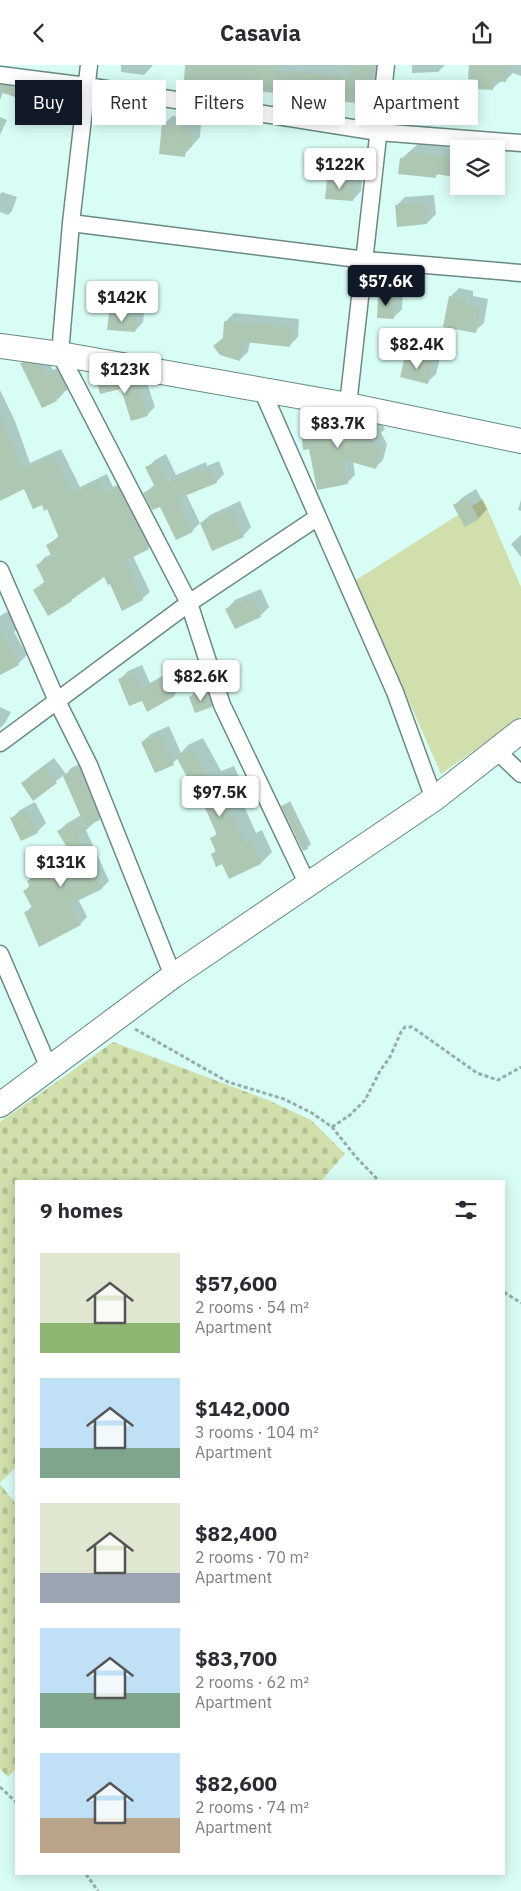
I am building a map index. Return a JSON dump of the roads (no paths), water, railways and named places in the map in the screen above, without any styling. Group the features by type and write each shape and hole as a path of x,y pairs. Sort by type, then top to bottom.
{"street":[{"path":"89,65 71,223 60,353 189,603 222,705 308,885"},
{"path":"348,405 366,261 386,65"},
{"path":"0,75 87,85 378,132 521,143"},
{"path":"71,223 366,261 521,273"},
{"path":"0,347 60,353 348,405 521,441"},
{"path":"262,390 395,692 434,799"},
{"path":"0,743 189,603 318,517"},
{"path":"0,570 57,701 89,765 173,976"},
{"path":"0,1105 173,976 434,799 521,731"},
{"path":"496,750 521,775"},
{"path":"0,954 49,1068"}]}
